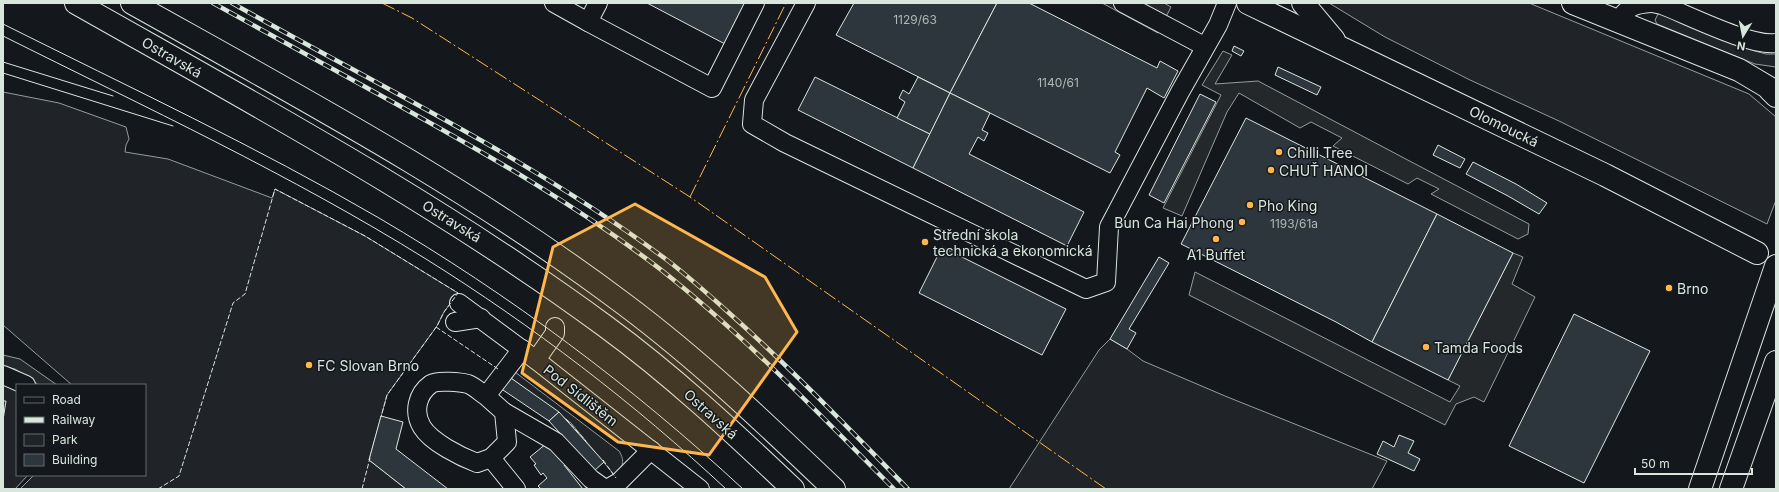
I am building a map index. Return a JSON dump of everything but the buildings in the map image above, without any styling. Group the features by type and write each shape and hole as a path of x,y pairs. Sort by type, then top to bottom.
{"main road":[{"name":"Ostravská","path":"76,3 317,140 473,234 539,278 607,327 660,369 704,407 793,489"},
{"name":"Ostravská","path":"132,3 419,167 556,255 624,304 662,334 731,393 834,489"},
{"name":"Olomoucká","path":"1248,3 1598,172 1757,254"},
{"path":"1303,3 1340,47"},
{"path":"1573,3 1774,84"},
{"path":"1699,484 1776,266"},
{"path":"1732,489 1776,362"}],"street":[{"path":"554,3 712,88 755,3"},
{"path":"588,22 598,3"},
{"path":"806,3 754,100 752,124 786,143 1086,289 1106,282 1109,227 1204,46 1218,26 1227,3"},
{"path":"1123,3 1204,46"},
{"path":"1618,22 1627,9 1635,5 1651,3 1662,5 1744,38 1764,44 1776,43"},
{"name":"Pod Sídlištěm","path":"459,303 522,349 700,489"},
{"path":"455,322 481,318"},
{"path":"536,360 552,338 555,327"},
{"path":"486,396 522,349"},
{"path":"3,375 24,384"},
{"path":"504,412 507,442 490,458 477,463 461,457 440,444 422,428 416,412 420,395 432,384 448,382 468,384 486,396 504,412 556,442 591,479 606,489 627,484 651,450"},
{"path":"490,458 516,489"}],"highlighted area":[{"path":"635,204 765,277 797,332 709,455 618,442 522,373 553,247"}],"green space":[{"path":"1329,3 1529,3 1749,94 1776,117 1776,200 1767,224 1559,121 1470,80 1385,37"},
{"path":"1658,14 1755,51 1766,54 1776,54 1776,67 1755,64 1657,24 1655,20"},
{"path":"3,92 59,103 126,127 129,139 125,152 168,159 272,198 275,189 365,236 458,293 444,312 437,326 387,395 369,460 406,489 20,489 33,476 146,476 146,384 71,384 3,325"},
{"path":"1110,339 1143,361 1225,396 1387,461 1372,489 1009,489 1099,350"},
{"path":"515,372 619,451 623,461 620,470 615,476 571,423 508,376"},
{"path":"3,383 16,390 16,476 27,476 15,489 3,489"}],"shaded area":[{"path":"1102,3 1164,3 1171,7 1158,33"},
{"path":"1223,51 1232,55 1215,84 1258,81 1529,224 1528,234 1518,239 1431,194 1439,189 1417,178 1408,184 1333,146 1342,138 1311,122 1300,128 1239,93 1227,112 1182,216 1163,208 1221,95 1202,85"},
{"path":"1513,253 1523,257 1512,284 1535,297 1484,402 1474,397 1456,404 1445,425 1189,295 1195,272 1450,402 1460,386 1448,380"},
{"path":"3,355 20,359 56,384 38,384 15,369 3,366"}],"tram line":[{"path":"3,24 240,142 379,218 476,278 614,378 658,414 743,489"},
{"path":"3,36 270,170 375,228 426,259 505,311 582,367 655,426 726,489"},
{"path":"3,62 113,96"},
{"path":"3,73 173,126"}],"railway":[{"path":"213,3 499,162 565,203 629,246 691,294 751,348 894,489"},
{"path":"232,3 508,156 615,223 667,260 683,272 751,333 820,399 908,489"}],"fence":[{"path":"158,489 179,476 233,303 245,294 275,189 365,236 458,293 444,312 437,326 387,395 381,417"},
{"path":"436,327 498,369"},
{"path":"566,419 586,441"},
{"path":"362,489 370,458"},
{"path":"603,460 616,478"}],"power":[{"path":"382,3 412,18 690,197 1106,489"},
{"path":"690,197 786,3"}],"place":[{"name":"Chilli Tree","path":"1279,152"},
{"name":"CHUŤ HANOI","path":"1271,170"},
{"name":"Pho King","path":"1250,205"},
{"name":"Bun Ca Hai Phong","path":"1242,222"},
{"name":"A1 Buffet","path":"1216,239"},
{"name":"Střední škola technická a ekonomická","path":"925,242"},
{"name":"Brno","path":"1669,288"},
{"name":"Tamda Foods","path":"1426,347"},
{"name":"FC Slovan Brno","path":"309,365"}]}
